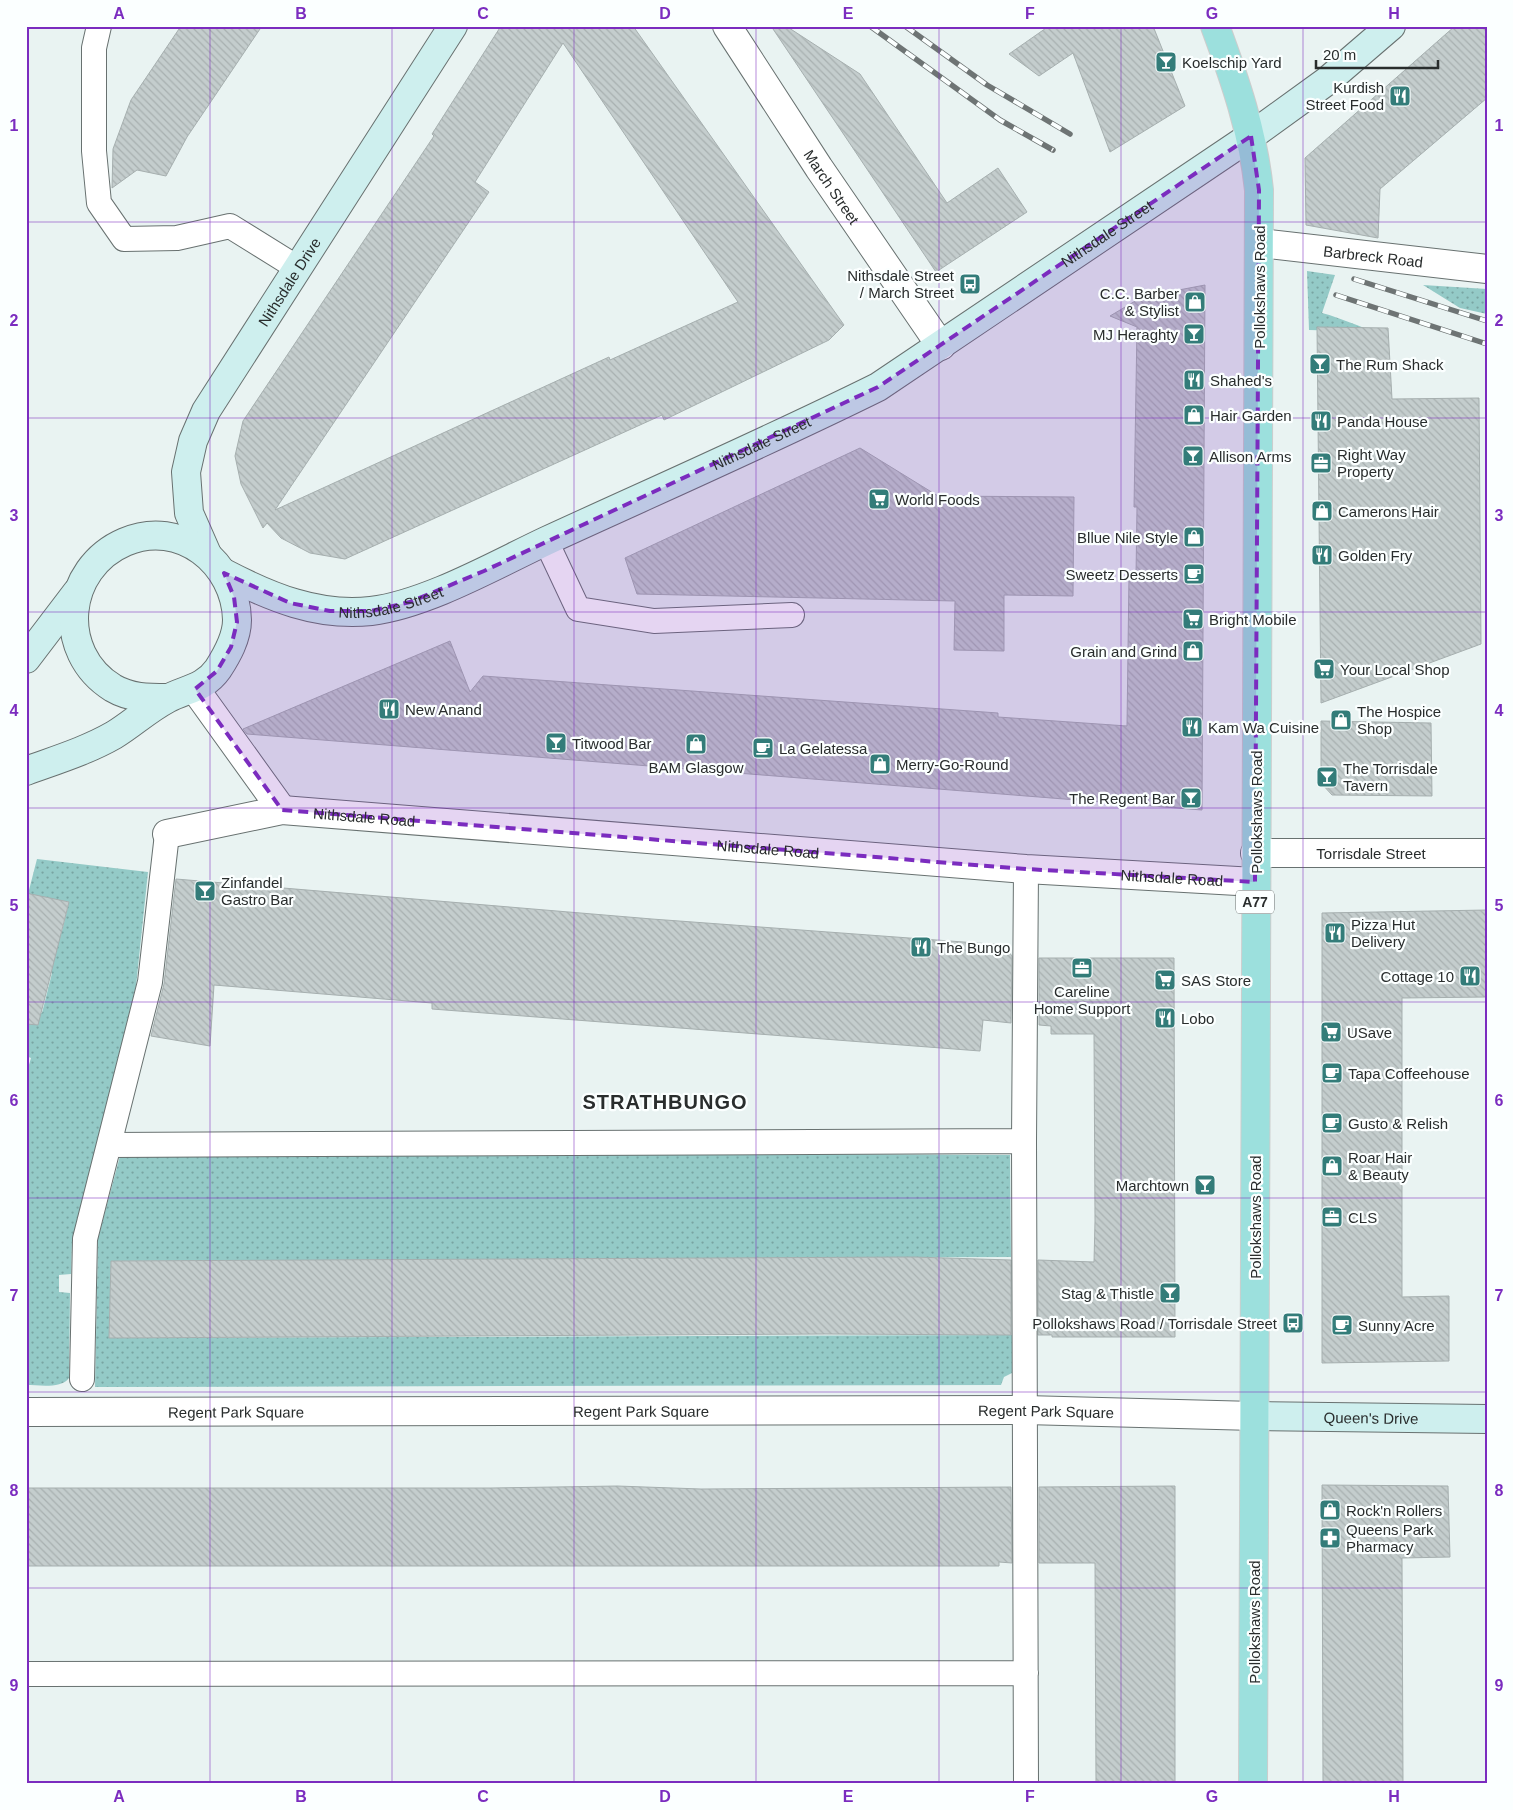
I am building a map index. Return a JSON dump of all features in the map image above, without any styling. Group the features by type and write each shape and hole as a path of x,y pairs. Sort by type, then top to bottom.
{"main road":[{"name":"Pollokshaws Road","path":"1215,26 1242,100 1251,136 1259,190 1252,1784"}],"street":[{"name":"Nithsdale Drive","path":"216,564 189,513 186,472 193,441 206,411 296,267 453,26"},
{"name":"March Street","path":"727,26 819,168 941,346"},
{"name":"Nithsdale Street","path":"216,564 260,592 290,603 330,611 371,611 410,602 484,572 821,415 878,386 941,346 1251,136 1327,81 1391,26"},
{"name":"Barbreck Road","path":"1260,244 1487,269"},
{"path":"26,659 77,591 92,564 112,548 135,537 160,535 186,541 216,564 234,597 237,622 231,647 217,671 195,689 168,698 113,735 69,756 26,771"},
{"path":"77,591 73,616 77,644 91,669 113,688 140,698 168,698"},
{"path":"195,689 282,810"},
{"name":"Nithsdale Road","path":"167,834 282,810 1026,869 1255,882"},
{"name":"Torrisdale Street","path":"1255,853 1487,853"},
{"name":"Regent Park Square","path":"26,1412 1025,1410 1255,1416"},
{"name":"Queen's Drive","path":"1255,1416 1487,1419"}],"lane":[{"path":"99,26 94,48 94,151 99,203 124,239 177,238 230,226 296,267"},
{"path":"546,542 578,609 654,621 792,615"},
{"path":"82,1379 85,1238 150,982 167,834"},
{"path":"1026,869 1024,1142 1026,1784"},
{"path":"110,1145 1024,1142"},
{"path":"26,1674 1026,1673"}],"highlighted area":[{"path":"1251,136 1259,190 1255,882 1026,869 282,810 195,689 217,671 231,647 237,622 234,597 224,573 290,603 330,611 371,611 410,602 484,571 878,387"}],"shaded area":[{"path":"1307,271 1335,275 1322,313 1378,332 1309,330"},
{"path":"1423,285 1487,289 1487,314 1460,308"},
{"path":"37,859 148,872 136,986 72,1241 71,1274 59,1275 59,1292 70,1293 69,1378 61,1384 49,1386 26,1385 26,1075 31,1058 26,1056 26,996 28,1009 42,1013 52,973 37,968 62,931 69,902 28,894"},
{"path":"1010,1155 1011,1257 111,1261 109,1338 1012,1335 1012,1373 1004,1377 1001,1385 95,1387 98,1238 120,1156"}],"building":[{"path":"181,26 262,26 187,137 166,176 137,170 112,188 113,149 131,100"},
{"path":"501,26 633,26 844,325 829,340 664,420 662,415 345,559 310,553 281,538 267,523 263,528 241,484 235,456 243,421 434,136 432,134","holes":["563,43 738,302 610,360 609,357 275,510 489,192 475,182"]},
{"path":"771,26 786,26 860,74 947,203 998,168 1027,212 936,272"},
{"path":"1049,26 1153,26 1185,106 1110,152 1073,53 1039,76 1009,54"},
{"path":"1455,26 1487,26 1487,98 1380,189 1378,238 1306,225 1305,158"},
{"path":"1205,285 1202,810 247,734 243,729 450,641 470,692 483,676 998,713 998,717 1127,726 1129,575 1136,576 1137,507 1134,507 1137,327 1110,316 1142,297"},
{"path":"1317,327 1388,328 1392,399 1479,398 1481,644 1321,703"},
{"path":"860,448 938,496 1074,497 1073,596 1004,595 1004,651 954,650 955,601 637,594 625,558"},
{"path":"1321,721 1431,723 1432,796 1332,795 1321,783"},
{"path":"176,879 652,919 1004,945 1012,956 1011,1023 983,1020 980,1051 432,1009 432,1003 214,985 210,1046 151,1036 164,984"},
{"path":"26,893 69,902 38,1025 26,1024"},
{"path":"1487,910 1487,997 1402,998 1402,1297 1449,1296 1449,1361 1322,1363 1322,913"},
{"path":"1039,958 1174,958 1175,1337 1052,1337 1052,1335 1038,1335 1038,1260 1094,1262 1095,1221 1094,1034 1051,1034 1051,1026 1039,1025"},
{"path":"913,1257 1011,1260 1011,1335 827,1334 109,1338 111,1261"},
{"path":"1322,1485 1448,1486 1450,1557 1402,1558 1403,1784 1323,1784"},
{"path":"617,1486 701,1489 1011,1487 1012,1563 999,1562 999,1566 27,1566 26,1488 491,1488"},
{"path":"1175,1486 1175,1784 1096,1784 1095,1563 1039,1563 1039,1487"}],"railway":[{"path":"870,26 1000,120 1053,150"},
{"path":"905,26 987,85 1070,134"},
{"path":"1354,279 1487,321"},
{"path":"1336,295 1487,344"}],"place":[{"name":"Koelschip Yard","path":"1166,62"},
{"name":"Kurdish Street Food","path":"1400,96"},
{"name":"Nithsdale Street / March Street","path":"970,284"},
{"name":"C.C. Barber & Stylist","path":"1195,302"},
{"name":"MJ Heraghty","path":"1194,334"},
{"name":"The Rum Shack","path":"1320,364"},
{"name":"Shahed's","path":"1194,380"},
{"name":"Hair Garden","path":"1194,415"},
{"name":"Panda House","path":"1321,421"},
{"name":"Allison Arms","path":"1193,456"},
{"name":"Right Way Property","path":"1321,463"},
{"name":"World Foods","path":"879,499"},
{"name":"Camerons Hair","path":"1322,511"},
{"name":"Bllue Nile Style","path":"1194,537"},
{"name":"Golden Fry","path":"1322,555"},
{"name":"Sweetz Desserts","path":"1194,574"},
{"name":"Bright Mobile","path":"1193,619"},
{"name":"Grain and Grind","path":"1193,651"},
{"name":"Your Local Shop","path":"1324,669"},
{"name":"New Anand","path":"389,709"},
{"name":"The Hospice Shop","path":"1341,720"},
{"name":"Kam Wa Cuisine","path":"1192,727"},
{"name":"Titwood Bar","path":"556,743"},
{"name":"BAM Glasgow","path":"696,744"},
{"name":"La Gelatessa","path":"763,748"},
{"name":"Merry-Go-Round","path":"880,764"},
{"name":"The Torrisdale Tavern","path":"1327,777"},
{"name":"The Regent Bar","path":"1191,798"},
{"name":"Zinfandel Gastro Bar","path":"205,891"},
{"name":"Pizza Hut Delivery","path":"1335,933"},
{"name":"The Bungo","path":"921,947"},
{"name":"Careline Home Support","path":"1082,968"},
{"name":"Cottage 10","path":"1470,976"},
{"name":"SAS Store","path":"1165,980"},
{"name":"Lobo","path":"1165,1018"},
{"name":"USave","path":"1331,1032"},
{"name":"Tapa Coffeehouse","path":"1332,1073"},
{"name":"Gusto & Relish","path":"1332,1123"},
{"name":"Roar Hair & Beauty","path":"1332,1166"},
{"name":"Marchtown","path":"1205,1185"},
{"name":"CLS","path":"1332,1217"},
{"name":"Stag & Thistle","path":"1170,1293"},
{"name":"Pollokshaws Road / Torrisdale Street","path":"1293,1323"},
{"name":"Sunny Acre","path":"1342,1325"},
{"name":"Rock'n Rollers","path":"1330,1510"},
{"name":"Queens Park Pharmacy","path":"1330,1538"}],"district":[{"name":"STRATHBUNGO","path":"665,1102"}]}
